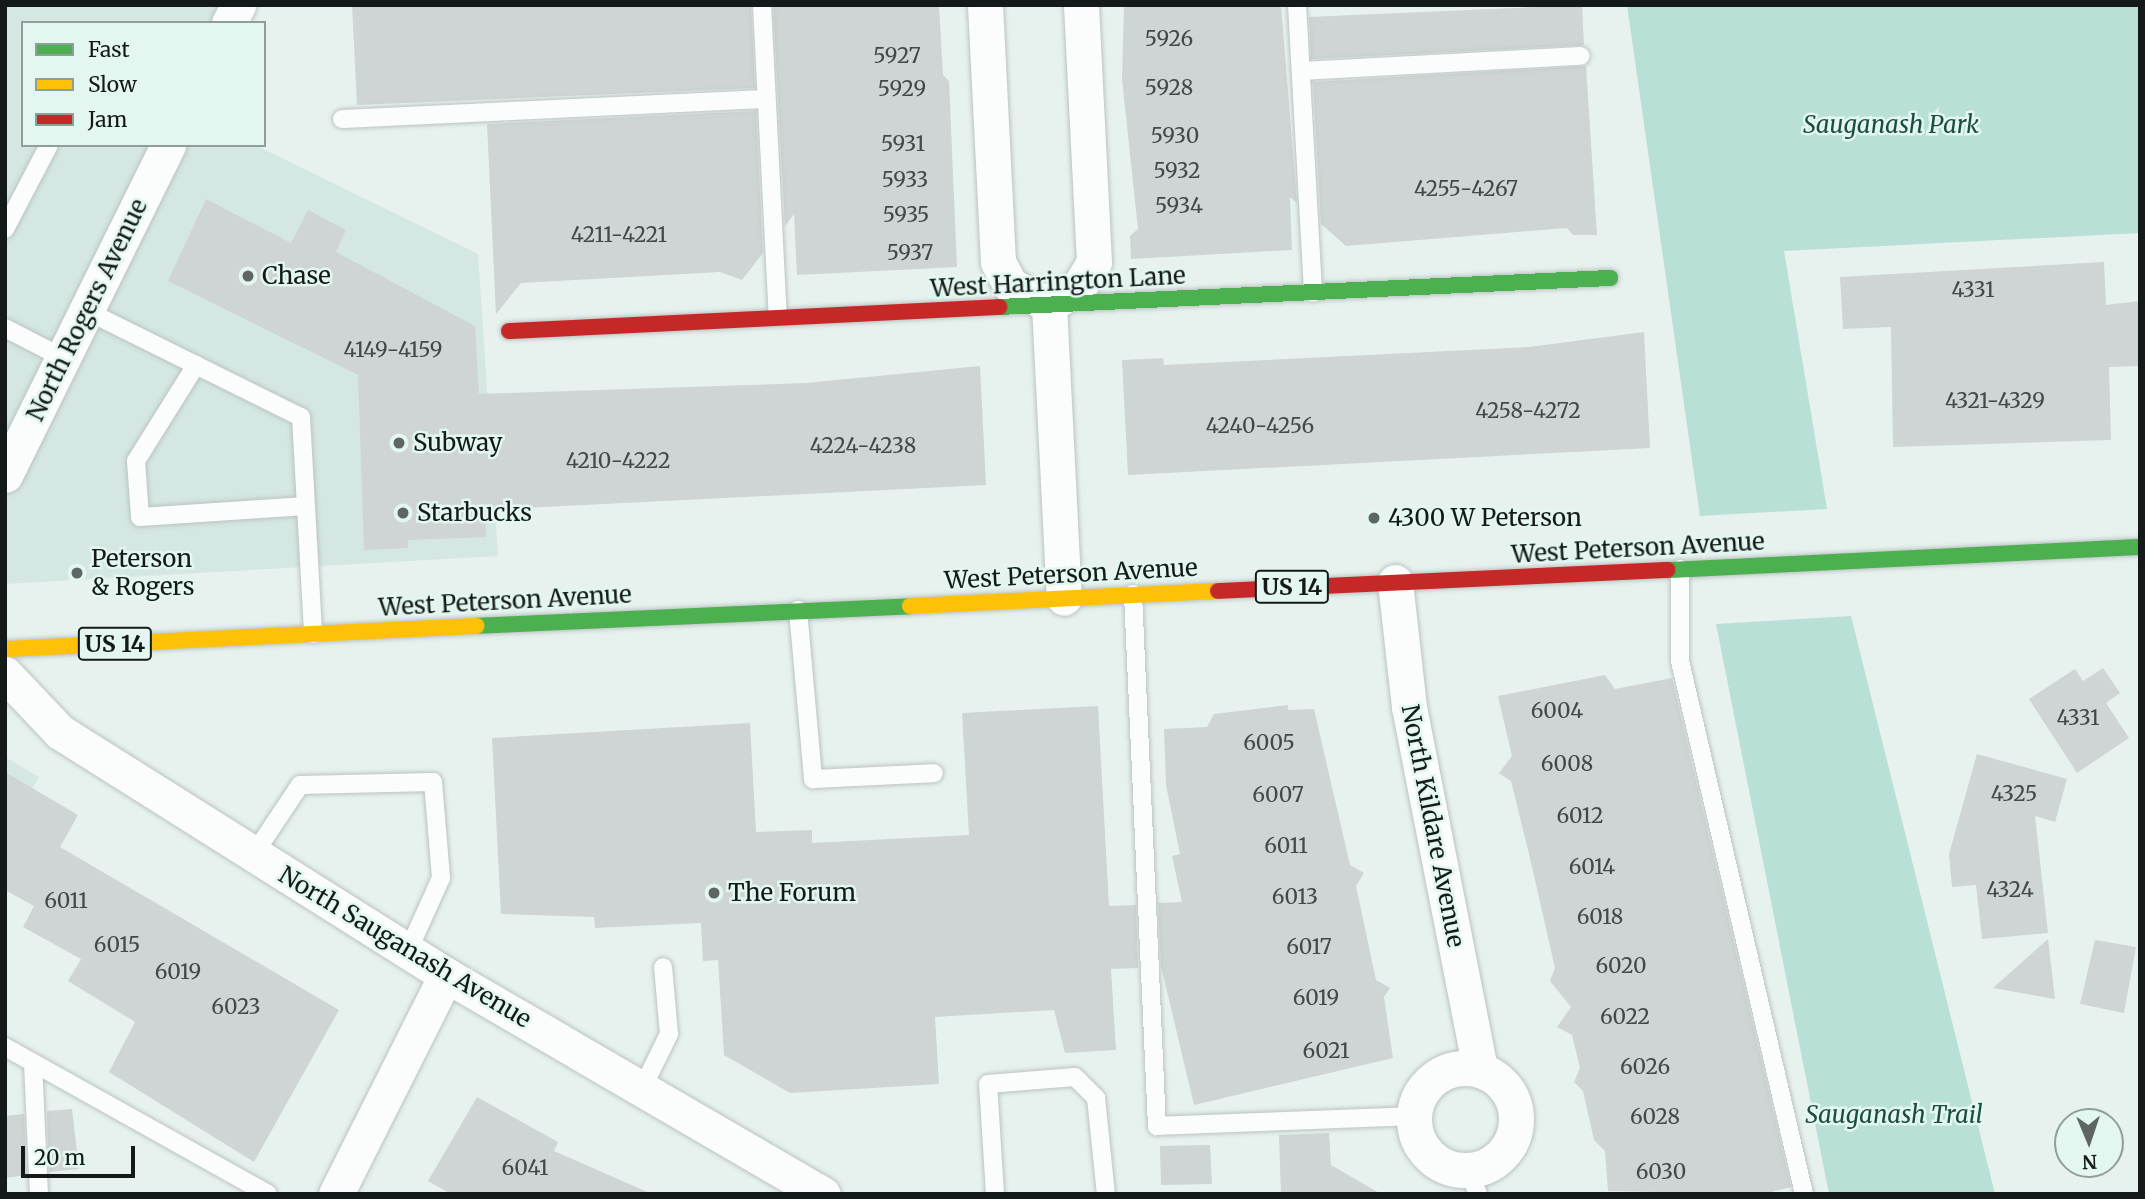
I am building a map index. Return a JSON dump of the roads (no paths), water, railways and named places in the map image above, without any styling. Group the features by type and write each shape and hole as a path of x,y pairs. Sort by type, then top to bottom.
{"main road":[{"name":"West Harrington Lane","path":"509,331 1610,278"},
{"name":"West Peterson Avenue","path":"5,649 2140,547"}],"street":[{"path":"230,21 238,5"},
{"path":"985,5 998,262 1010,285 1049,305"},
{"path":"1049,305 1079,287 1094,262 1081,5"},
{"name":"North Rogers Avenue","path":"5,475 168,147"},
{"path":"1049,305 1064,598"},
{"name":"North Kildare Avenue","path":"1395,582 1409,707 1480,1070"},
{"name":"North Sauganash Avenue","path":"5,674 60,732 446,975 823,1194"},
{"path":"336,1194 446,975"},
{"path":"1480,1070 1508,1091 1517,1125 1501,1157 1474,1182 1430,1155 1414,1116 1436,1077 1480,1070"}],"lane":[{"path":"762,5 778,317"},
{"path":"1297,5 1313,293"},
{"path":"1301,71 1581,56"},
{"path":"342,119 766,99"},
{"path":"5,229 48,147"},
{"path":"87,311 301,417 313,634"},
{"path":"5,328 63,358"},
{"path":"196,365 136,461 140,517 306,506"},
{"path":"1680,569 1680,661 1804,1194"},
{"path":"1133,594 1157,1126 1414,1116"},
{"path":"798,610 813,779 934,773"},
{"path":"254,854 300,785 433,782 441,878 408,951"},
{"path":"642,1089 669,1034 663,967"},
{"path":"5,1047 268,1194"},
{"path":"33,1063 39,1194"},
{"path":"995,1194 988,1084 1075,1077 1096,1098 1106,1194"}],"place":[{"name":"Chase","path":"248,276"},
{"name":"Subway","path":"399,443"},
{"name":"Starbucks","path":"403,513"},
{"name":"4300 W Peterson","path":"1374,518"},
{"name":"Peterson & Rogers","path":"77,573"},
{"name":"The Forum","path":"714,893"}],"park label":[{"name":"Sauganash Park","path":"1891,125"},
{"name":"Sauganash Trail","path":"1894,1115"}]}
